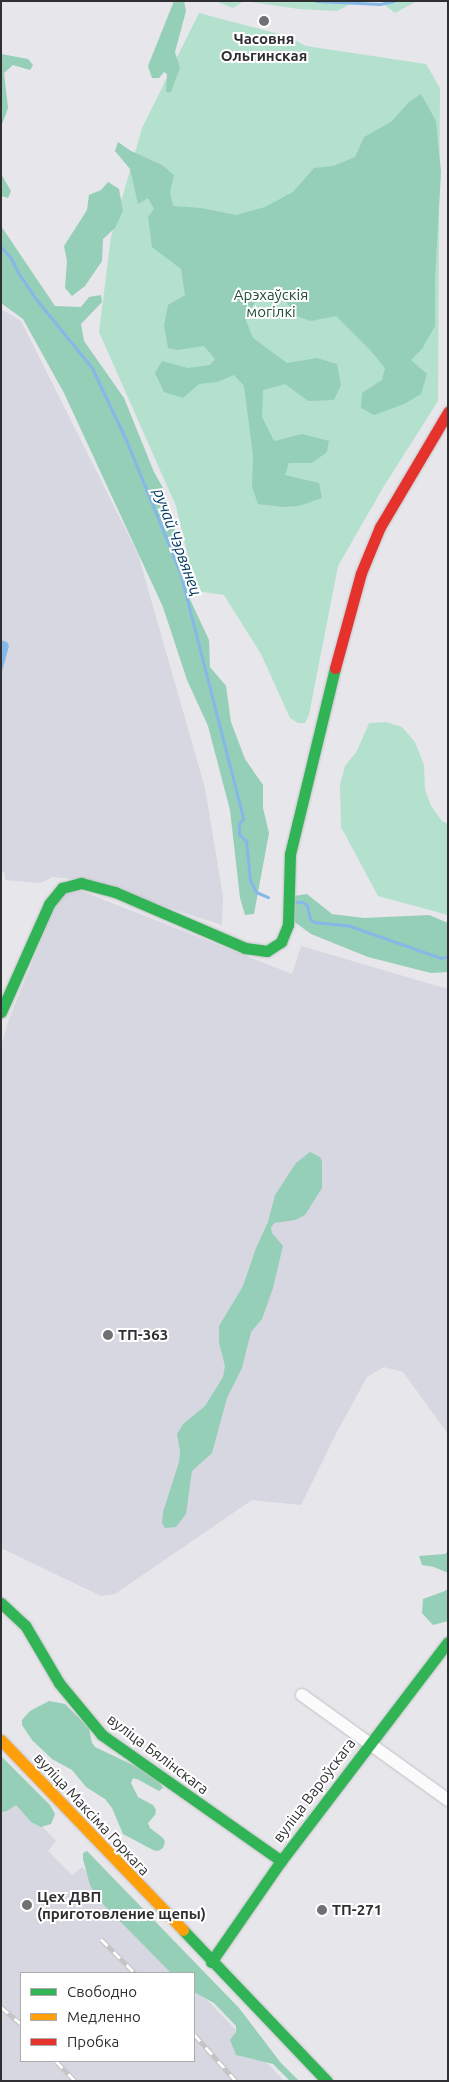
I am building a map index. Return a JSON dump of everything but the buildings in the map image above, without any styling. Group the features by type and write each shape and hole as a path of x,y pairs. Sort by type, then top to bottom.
{"street":[{"path":"1,1012 49,904 62,888 81,883 115,892 245,948 267,950 281,942 288,924 290,854 346,623 361,573 380,527 448,412"},
{"name":"вуліца Бялінскага","path":"1,1603 24,1625 59,1683 102,1735 281,1861"},
{"name":"вуліца Вароўскага","path":"211,1962 281,1861 368,1744 448,1642"},
{"path":"302,1695 448,1800"},
{"name":"вуліца Максіма Горкага","path":"1,1740 211,1962 327,2081"}],"shaded area":[{"path":"1,309 21,321 138,554 205,788 223,896 222,925 83,880 52,877 41,883 5,880 5,873 1,872"},
{"path":"74,888 292,974 301,946 448,989 448,1434 403,1372 384,1367 367,1377 301,1505 252,1500 115,1594 101,1596 1,1548 1,1046 9,1019 61,892"},
{"path":"1,1783 56,1841 48,1851 72,1875 82,1867 181,1972 20,1972 20,2062 195,2062 195,1987 284,2081 1,2081"}],"green space":[{"path":"174,1 184,1 186,11 175,52 180,68 171,92 166,92 167,74 164,72 159,78 152,78 148,66"},
{"path":"215,1 244,1 233,8"},
{"path":"244,1 348,1 347,6 337,11 299,9"},
{"path":"385,1 417,1 395,13 386,6"},
{"name":"Арэхаўскія могілкі","path":"199,13 287,36 306,46 426,64 440,88 438,401 384,486 338,566 309,715 305,723 298,723 290,718 261,654 224,595 196,591 176,506 99,332 111,237 142,128"},
{"path":"1,54 28,59 33,65 30,70 13,65 4,73 8,108 1,127"},
{"path":"421,94 436,121 441,172 435,279 435,326 422,349 411,360 427,374 421,394 404,404 374,415 361,408 362,393 382,380 385,368 371,351 336,316 311,321 296,316 281,294 259,296 245,318 253,338 287,363 317,358 337,364 341,385 334,400 308,401 285,384 263,390 262,417 274,441 302,434 329,441 327,452 312,463 289,463 285,475 319,483 322,498 299,506 283,507 258,504 252,487 253,456 244,386 234,375 217,382 199,384 183,398 164,392 155,373 162,361 188,368 210,365 215,359 204,346 178,350 168,348 164,325 168,305 185,295 181,269 152,247 148,217 154,209 148,198 138,204 130,169 115,151 118,142 131,151 162,165 174,175 170,192 173,206 201,208 236,215 265,207 293,192 314,168 333,166 355,157 364,137 391,122 409,102"},
{"path":"1,174 11,191 8,198 1,196"},
{"path":"108,182 119,189 123,211 115,228 103,239 102,261 85,286 72,296 65,288 67,261 64,246 87,210 89,195 101,190"},
{"path":"1,226 55,306 81,307 89,297 101,295 102,302 81,324 84,341 124,398 154,472 163,488 171,512 188,595 209,640 210,667 226,686 231,722 245,759 263,785 263,808 269,833 254,914 245,915 240,898 230,810 208,726 187,680 163,607 64,393 23,319 1,303"},
{"path":"386,722 402,727 415,742 424,765 425,789 431,806 442,821 448,824 448,915 378,896 341,827 340,785 345,766 357,751 369,723"},
{"path":"307,894 332,914 364,918 429,915 448,923 448,972 431,973 368,957 311,934 289,918 294,896"},
{"path":"310,1152 320,1157 322,1161 322,1188 305,1215 295,1220 274,1223 271,1228 272,1233 283,1246 273,1288 262,1319 251,1332 242,1368 227,1398 212,1453 192,1471 186,1514 176,1527 165,1528 162,1523 163,1512 179,1462 180,1451 177,1434 183,1424 205,1406 223,1377 225,1366 219,1343 219,1326 243,1286 256,1248 268,1222 275,1195 296,1163"},
{"path":"448,1551 448,1573 434,1567 422,1565 419,1556 445,1554"},
{"path":"448,1588 448,1621 433,1625 422,1613 423,1599 445,1591"},
{"path":"49,1701 65,1704 89,1728 92,1743 95,1747 156,1776 163,1788 159,1791 133,1778 131,1783 138,1797 153,1805 156,1810 155,1815 148,1823 150,1828 163,1838 165,1842 163,1848 158,1851 153,1850 123,1834 112,1808 105,1799 86,1787 72,1770 52,1759 32,1740 22,1725 22,1720 30,1711"},
{"path":"1,1756 50,1805 55,1814 51,1824 41,1827 31,1822 16,1805 7,1811 1,1812"},
{"path":"87,1851 239,2008 281,2063 299,2081 290,2081 273,2064 236,2055 230,2040 236,2032 236,2026 214,2003 195,1993 195,1972 170,1972 98,1899 90,1885 83,1853"}],"water":[{"path":"1,640 7,642 9,646 1,675"}],"waterway":[{"path":"316,1 380,4 394,1"},
{"name":"ручай Чэрвянец","path":"1,247 11,258 17,271 35,298 92,368 126,440 180,572 243,818 239,824 239,834 246,841 250,880 256,892 268,897"},
{"name":"ручай Чэрвянец","path":"295,902 302,902 307,905 310,919 314,922 350,926 441,958 448,956"}],"railway":[{"path":"101,1939 134,1972"},
{"path":"1,2007 20,2023"},
{"path":"195,2035 236,2081"},
{"path":"57,2062 75,2081"}],"traffic: fast":[{"path":"1,1012 49,904 62,888 81,883 115,892 245,948 267,951 281,942 288,925 290,854 335,668"},
{"path":"1,1603 25,1625 59,1683 102,1735 281,1861"},
{"path":"211,1962 281,1861 448,1642"},
{"path":"183,1930 327,2081"}],"traffic: slow":[{"path":"1,1740 183,1930"}],"traffic: jam":[{"path":"335,668 361,573 380,527 448,412"}],"place":[{"name":"Часовня Ольгинская","path":"264,21"},
{"name":"ТП-363","path":"108,1335"},
{"name":"Цех ДВП (приготовление щепы)","path":"27,1905"},
{"name":"ТП-271","path":"322,1910"}]}
